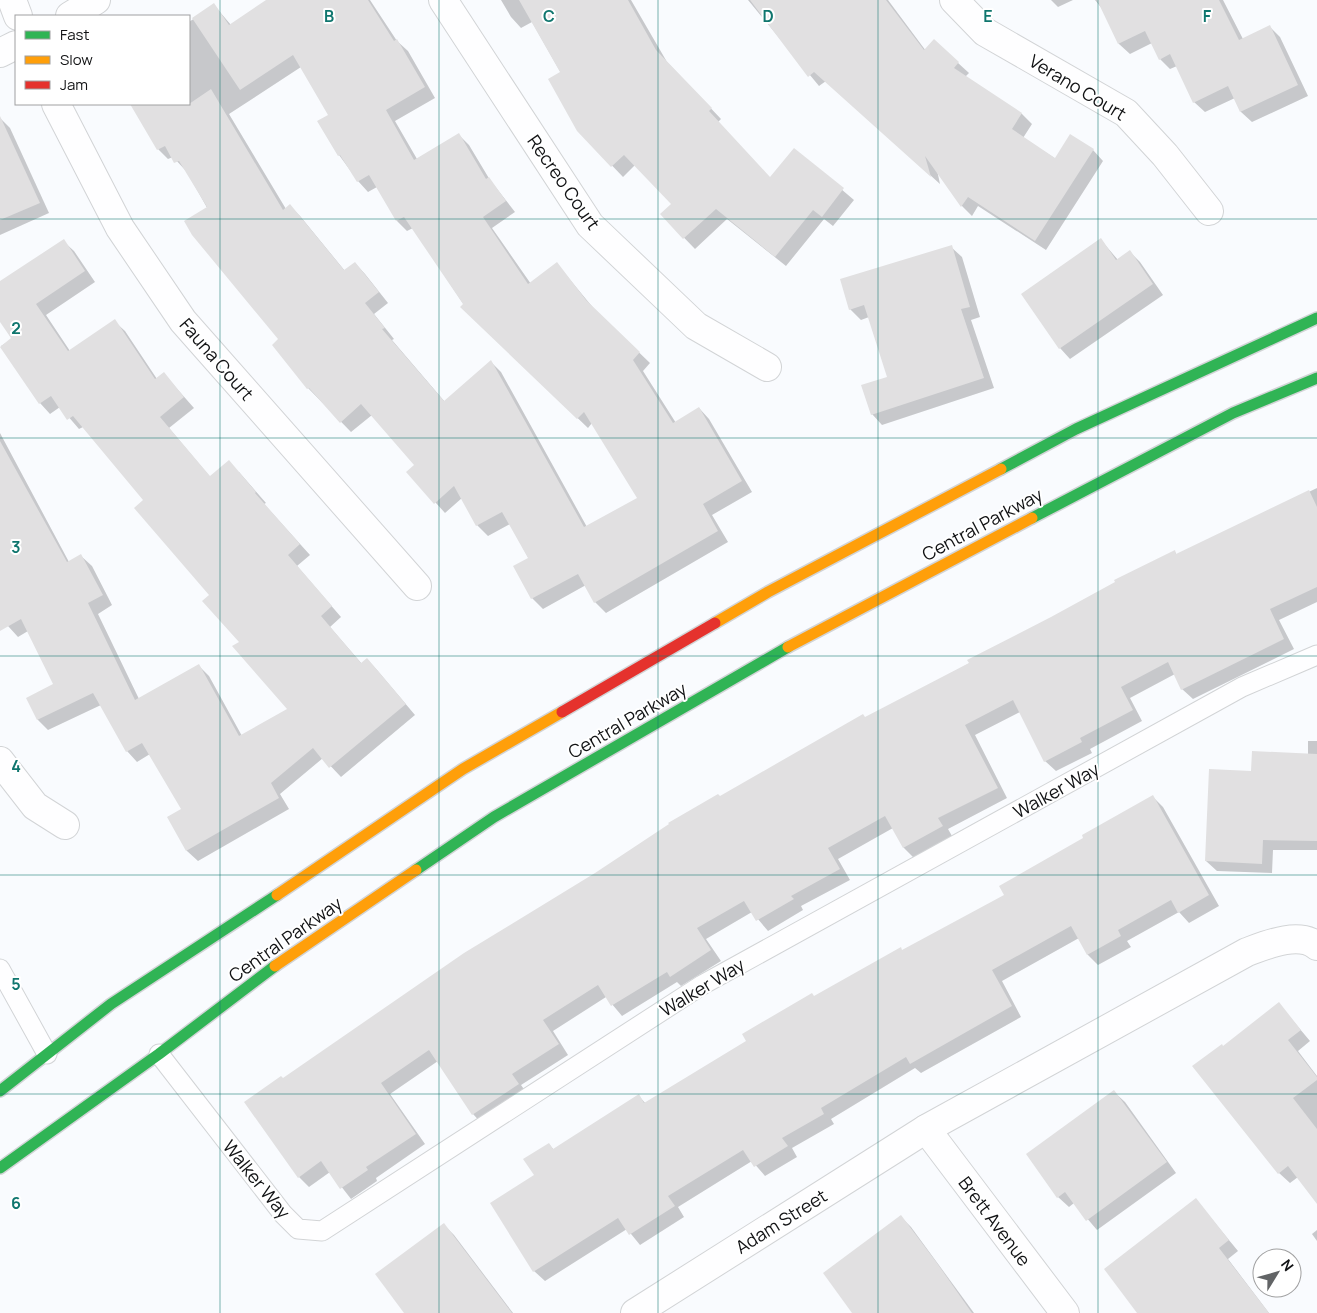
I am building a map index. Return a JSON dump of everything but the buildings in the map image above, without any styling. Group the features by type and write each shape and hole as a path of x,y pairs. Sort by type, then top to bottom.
{"main road":[{"path":"0,1091 111,1004 218,936 463,769 760,597 1076,429 1317,318"},
{"name":"Central Parkway","path":"0,1168 158,1054 250,983 511,807 796,642 1233,413 1317,378"}],"street":[{"path":"12,0 18,15"},
{"path":"72,15 96,0"},
{"name":"Recreo Court","path":"442,0 590,225 696,326 767,367"},
{"name":"Verano Court","path":"954,0 985,32 1126,112 1166,155 1210,211"},
{"path":"0,53 15,46"},
{"name":"Fauna Court","path":"57,105 120,228 183,321 417,586"},
{"path":"0,762 35,806 66,825"},
{"name":"Adam Street","path":"635,1313 926,1129 1247,952 1280,940 1311,941 1317,946"},
{"name":"Brett Avenue","path":"926,1129 1065,1313"}],"lane":[{"name":"Walker Way","path":"158,1054 283,1214 298,1228 322,1231 702,984 1242,687 1317,655"},
{"path":"0,969 47,1054"}],"traffic: fast":[{"path":"1001,469 1076,429 1317,318"},
{"path":"1032,518 1233,413 1317,378"},
{"path":"416,870 494,817 788,647"},
{"path":"0,1091 111,1004 277,895"},
{"path":"0,1168 159,1054 275,966"}],"traffic: slow":[{"path":"715,623 768,592 1001,469"},
{"path":"788,647 1032,518"},
{"path":"277,895 463,769 562,712"},
{"path":"275,966 416,870"}],"traffic: jam":[{"path":"562,712 715,623"}]}
